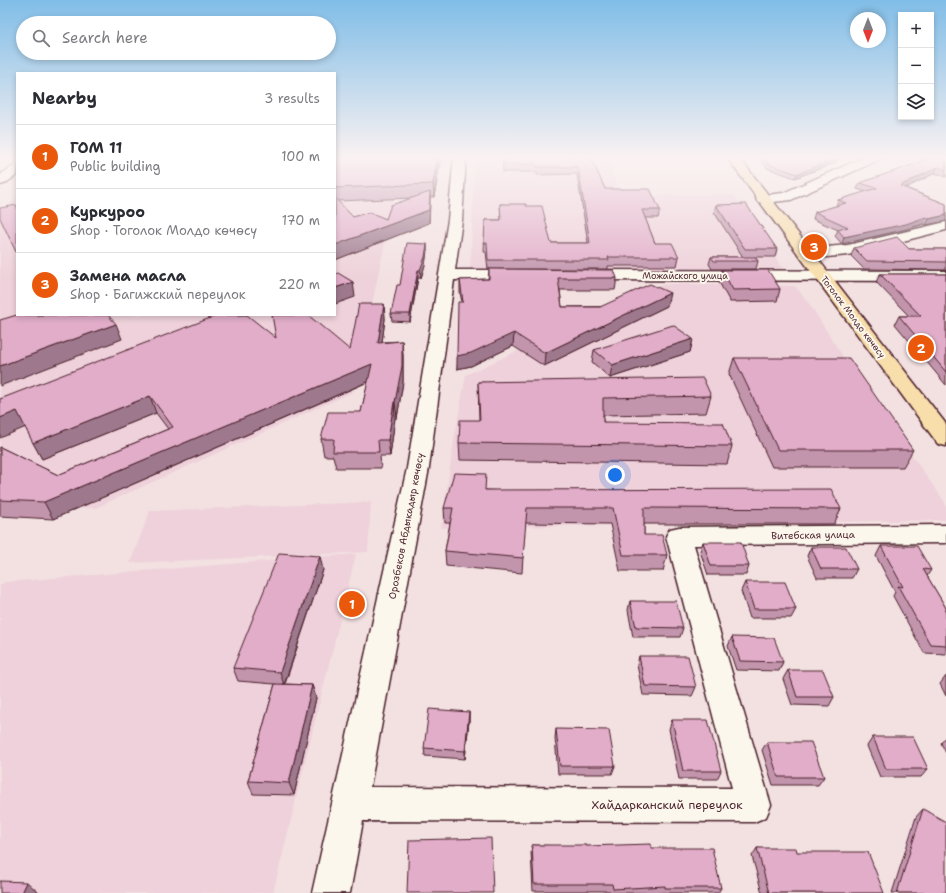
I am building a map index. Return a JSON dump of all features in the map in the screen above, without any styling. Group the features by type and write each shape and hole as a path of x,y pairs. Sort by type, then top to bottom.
{"main road":[{"name":"Тоголок Молдо көчөсү","path":"763,199 946,439"}],"street":[{"name":"Орозбеков Абдыкадыр көчөсү","path":"331,893 413,501 455,220 457,198"},
{"path":"763,199 778,198"},
{"path":"806,254 848,250 946,226"},
{"path":"447,275 534,275"},
{"name":"Можайского улица","path":"573,275 946,276"},
{"name":"Витебская улица","path":"679,536 946,534"},
{"name":"Хайдарканский переулок","path":"349,804 754,805 679,536"}],"shaded area":[{"path":"336,198 395,198 353,392 95,508 0,507 0,212 16,199 16,316 336,316"},
{"path":"473,198 736,198 786,273 470,270"},
{"path":"672,284 795,286 810,305 847,363 946,504 946,520 441,528 455,434 466,375 657,286"},
{"path":"371,502 368,552 130,563 150,511"},
{"path":"356,554 273,893 0,893 0,585 5,582"}],"building":[{"path":"413,198 430,198 429,210 336,245 336,199 353,217 369,212 386,219 391,205"},
{"path":"583,198 654,198 660,210 642,210 655,243 672,243 679,257 608,257 609,260 488,260 487,243 484,243 485,220 501,220 500,204 526,204 526,206 542,206 551,243 590,243"},
{"path":"846,198 930,198 946,204 946,215 929,219 926,217 906,224 844,237 838,230 848,227 815,212 846,203 838,200"},
{"path":"746,204 777,249 745,249 716,205"},
{"path":"16,205 16,252 0,218 0,208"},
{"path":"897,237 909,249 946,249 946,262 867,261 854,248"},
{"path":"407,243 427,244 425,257 420,270 418,270 410,314 391,314 397,285 400,285"},
{"path":"711,257 755,257 758,261 714,261"},
{"path":"489,269 614,270 617,278 558,278 562,307 600,307 650,284 670,293 545,353 514,333 471,353 457,356 458,302 463,302 460,280 489,279"},
{"path":"722,270 768,270 780,289 733,290"},
{"path":"338,273 353,282 336,288 336,274"},
{"path":"880,274 946,274 946,372 899,316 921,316"},
{"path":"359,304 384,304 378,343 402,341 402,366 388,440 378,440 379,452 333,452 334,439 321,439 328,412 361,412 372,364 44,502 0,500 0,447 58,475 173,427 150,396 33,443 17,411 0,418 0,399 215,316 248,316 276,338 272,316 309,316 350,350"},
{"path":"16,315 109,316 116,324 0,366 0,320"},
{"path":"673,325 693,339 612,365 594,350"},
{"path":"734,358 849,358 913,450 778,450"},
{"path":"703,378 711,396 603,398 603,422 723,423 732,446 459,443 460,420 480,420 478,382"},
{"path":"454,473 486,474 485,490 831,489 841,509 644,508 644,535 662,535 667,555 623,555 613,508 527,508 523,558 445,551 453,508 444,508"},
{"path":"703,542 741,542 749,566 711,566"},
{"path":"881,546 917,546 931,570 923,569 946,608 946,645 930,644 898,586 903,587"},
{"path":"811,547 846,547 857,569 821,569"},
{"path":"279,553 320,556 280,672 233,668"},
{"path":"745,582 785,582 796,609 754,609"},
{"path":"630,601 676,601 683,628 636,627"},
{"path":"732,637 774,638 783,662 740,661"},
{"path":"639,656 688,656 696,687 645,686"},
{"path":"788,670 823,670 834,697 797,697"},
{"path":"275,684 312,685 289,783 248,781"},
{"path":"429,709 469,712 465,751 424,748"},
{"path":"672,720 708,720 721,771 683,771"},
{"path":"556,729 609,730 615,766 560,766"},
{"path":"873,737 913,737 928,769 886,769"},
{"path":"767,742 811,742 824,777 778,777"},
{"path":"923,809 946,822 946,893 897,893"},
{"path":"491,838 493,893 407,893 409,840"},
{"path":"651,844 652,848 712,848 721,888 665,888 665,886 613,889 612,884 534,884 532,845 586,846"},
{"path":"757,848 796,848 797,852 868,852 884,893 769,893"},
{"path":"0,881 27,882 22,893 0,893"}],"place":[{"name":"Замена масла","path":"814,247"},
{"name":"Куркуроо","path":"921,348"},
{"name":"ГОМ 11","path":"352,604"}]}
